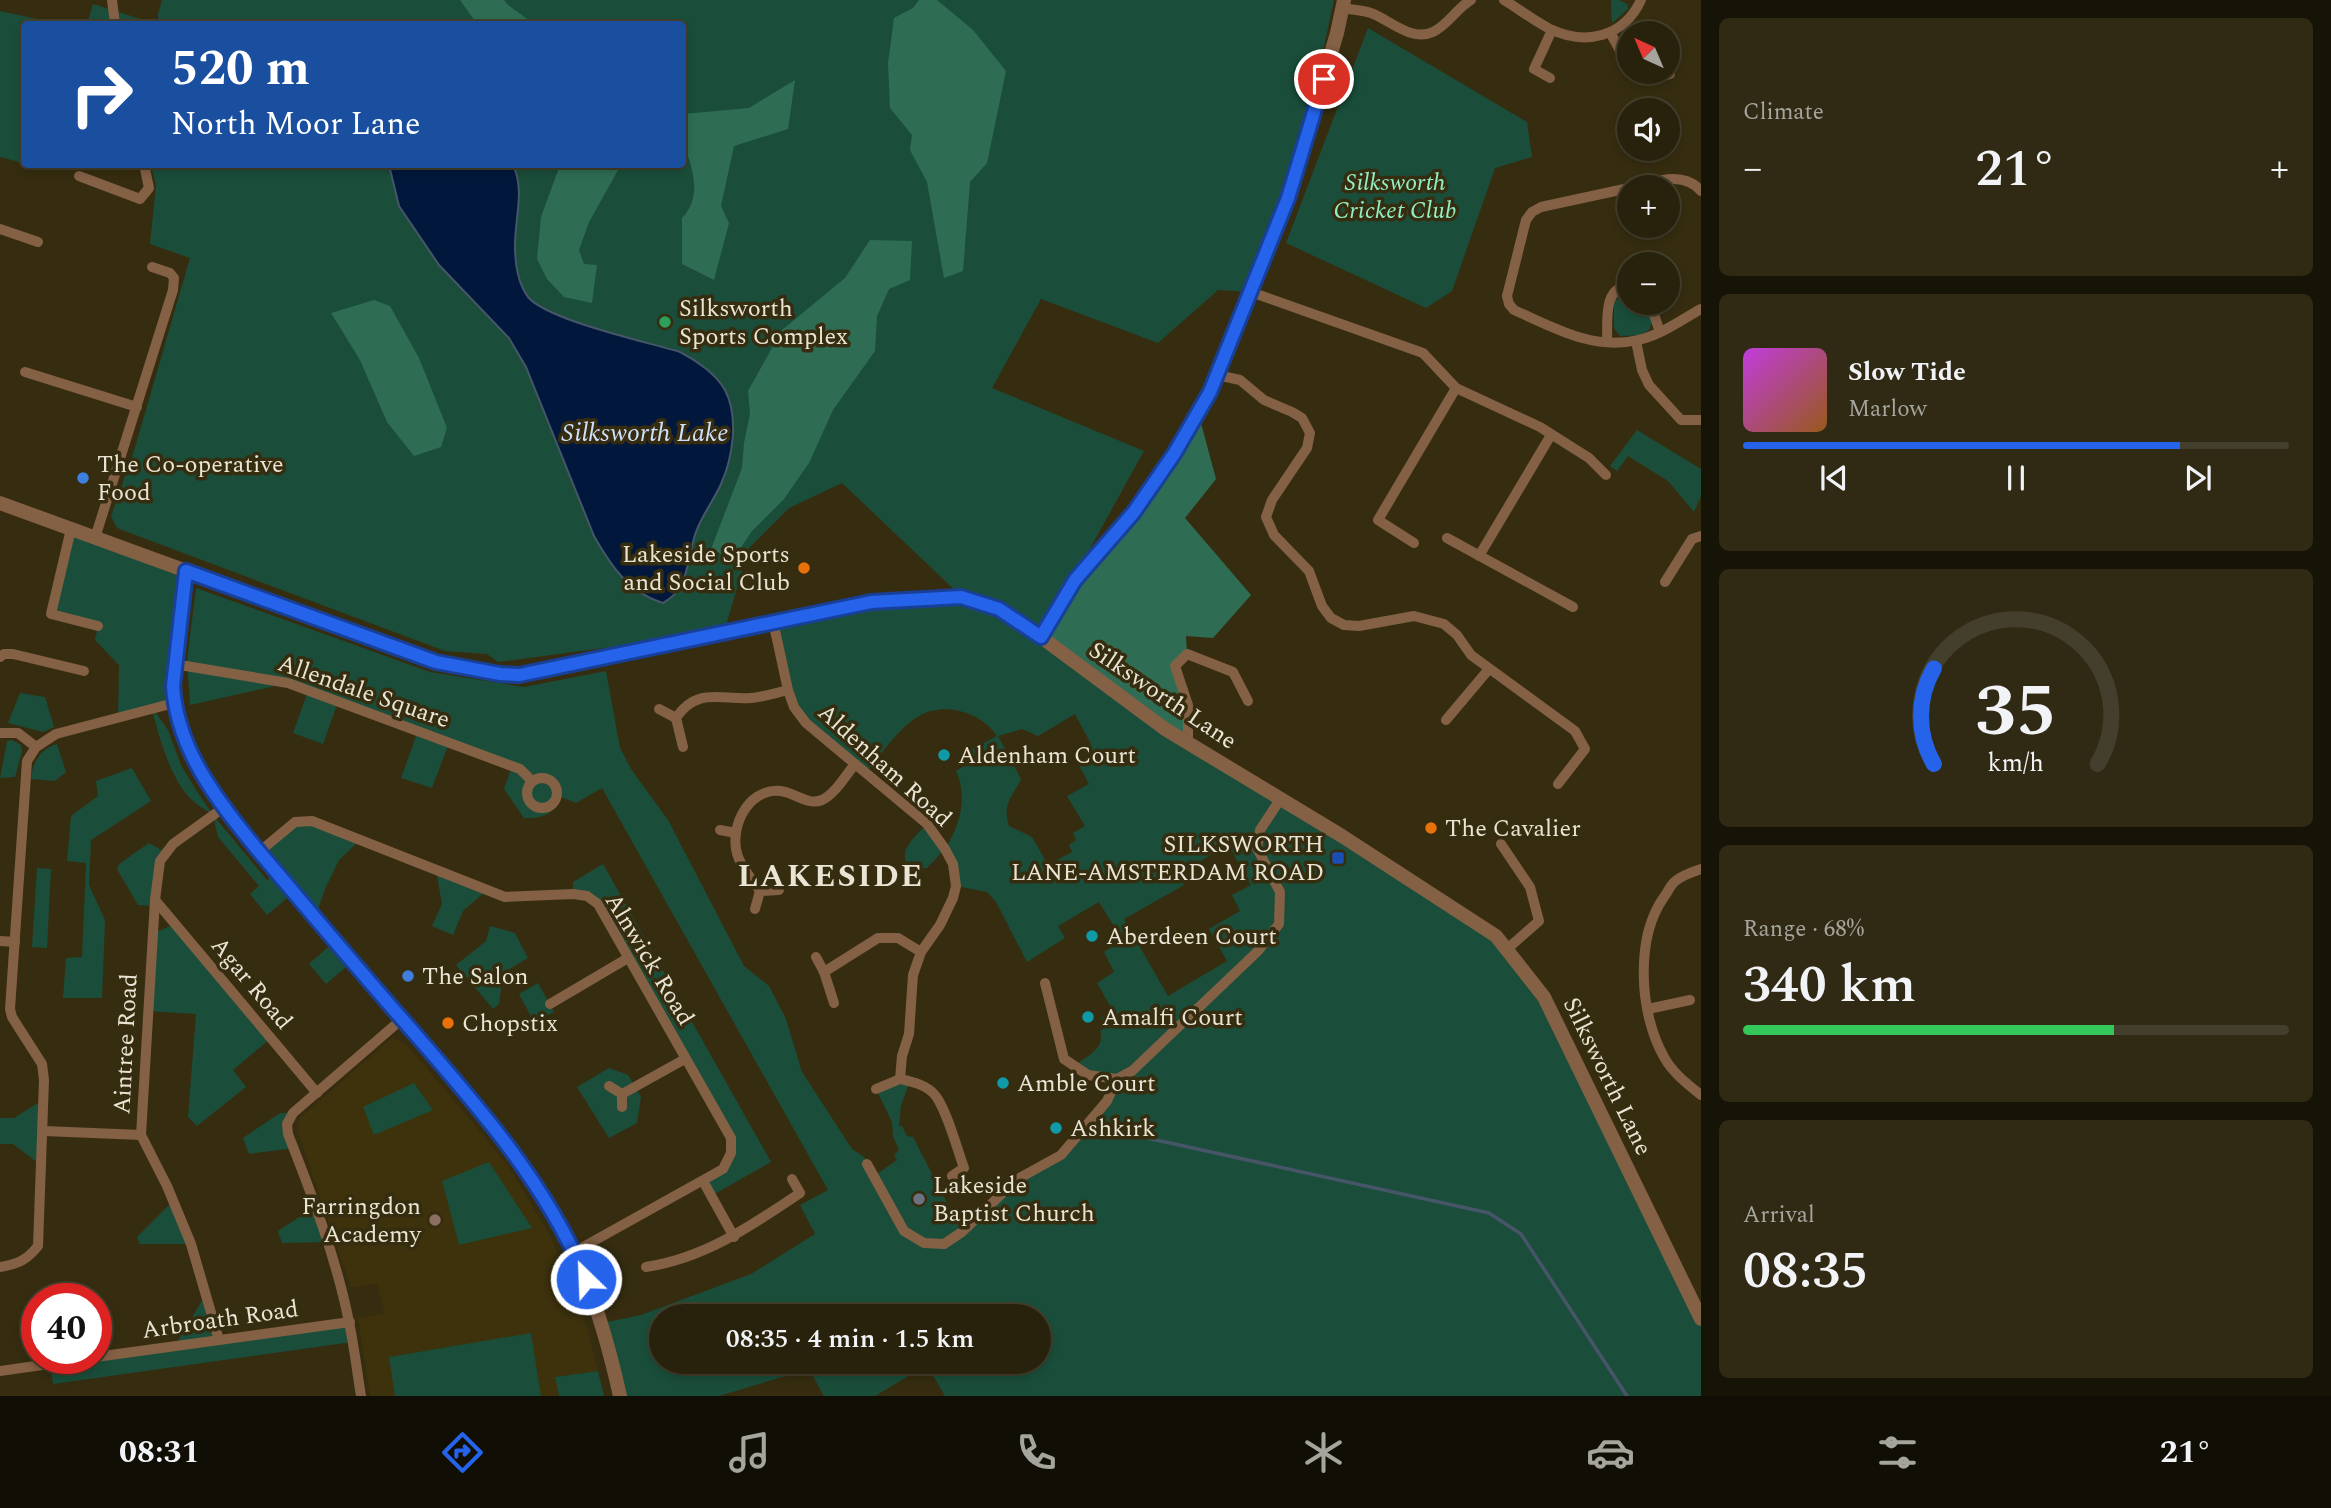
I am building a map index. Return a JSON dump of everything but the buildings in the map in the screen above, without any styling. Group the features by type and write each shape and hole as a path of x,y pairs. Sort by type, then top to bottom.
{"street":[{"path":"1041,637 1075,580 1134,512 1174,454 1210,392 1297,171 1344,4 1420,35 1430,34 1441,27 1471,0"},
{"path":"1504,0 1552,30 1581,37 1611,34 1630,19 1638,1"},
{"path":"109,1 114,21"},
{"path":"1550,78 1534,69 1552,30"},
{"path":"1611,34 1617,45"},
{"path":"79,176 140,199 149,188 145,168"},
{"path":"1680,179 1695,183 1701,191"},
{"path":"1617,190 1541,207 1532,212 1526,220 1507,296 1509,304 1514,310 1578,338 1607,342 1636,341 1660,332 1701,309"},
{"path":"0,229 38,242"},
{"path":"95,538 173,290 174,278 170,273 152,267"},
{"path":"1607,342 1608,305 1617,289"},
{"path":"1251,292 1423,353 1456,388 1540,427 1589,458 1606,475"},
{"path":"1654,315 1660,332"},
{"path":"1636,341 1642,370 1649,385 1682,420 1701,420"},
{"path":"25,372 137,407"},
{"path":"1217,375 1240,380 1264,400 1302,418 1310,433 1307,448 1272,500 1266,517 1274,535 1309,571 1322,606 1331,618 1344,625 1359,626 1414,616 1444,624 1457,635 1471,655 1574,731 1585,749 1558,784"},
{"path":"1415,543 1378,520 1456,388"},
{"path":"1479,556 1551,435"},
{"name":"Silksworth Lane","path":"0,503 436,662 500,674 519,675 871,602 961,597 999,609 1165,729 1281,798 1496,936 1544,997 1701,1319"},
{"path":"71,529 51,614 98,626"},
{"path":"1665,582 1692,539 1701,536"},
{"path":"1447,538 1573,607"},
{"path":"186,571 174,664 174,703 192,759 223,808 486,1117 523,1167 560,1224 574,1252 602,1323 620,1396"},
{"name":"Aldenham Road","path":"774,621 794,707 806,723 927,824 953,864 956,886 953,898 940,925 921,952"},
{"path":"0,657 13,654 84,671"},
{"path":"1188,743 1188,705 1175,666 1187,654 1233,672 1248,701"},
{"name":"Allendale Square","path":"174,664 288,683 520,769 532,782"},
{"path":"1446,720 1489,668"},
{"path":"683,747 676,718 682,708 711,696 754,698 788,690"},
{"path":"0,1267 18,1264 30,1257 38,1246 44,1080 42,1065 12,1017 10,1009 27,761 36,747 57,734 174,703"},
{"path":"659,709 676,718"},
{"path":"0,733 18,733 36,747"},
{"path":"755,909 760,891 739,859 735,840 740,818 747,807 762,793 780,791 807,800 820,800 829,795 855,764"},
{"path":"1045,983 1064,1059 1088,1075 1117,1079 1132,1071 1258,951 1279,924 1280,892 1257,848 1260,830 1281,798"},
{"name":"Aintree Road","path":"219,1340 191,1244 167,1186 141,1135 158,871 165,852 173,844 223,808"},
{"name":"Alnwick Road","path":"259,852 295,822 312,821 505,897 573,894 587,896 598,904 731,1138 731,1153 723,1169 574,1252"},
{"path":"720,830 736,833"},
{"path":"1501,844 1530,887 1539,921 1506,950"},
{"path":"1701,869 1675,880 1654,912 1645,947 1645,988 1652,1026 1664,1057 1683,1080 1701,1095"},
{"path":"760,891 779,890"},
{"name":"Agar Road","path":"155,900 317,1093"},
{"path":"824,972 878,938 898,939 921,952 913,975 909,1034 902,1056 900,1079"},
{"path":"0,941 15,942"},
{"path":"816,957 834,1003"},
{"path":"550,1004 628,958"},
{"path":"1648,1009 1690,999"},
{"path":"360,1396 350,1322 340,1283 287,1124 292,1113 402,1019"},
{"path":"622,1094 685,1059"},
{"path":"876,1089 900,1079 925,1086 941,1105 964,1168"},
{"path":"867,1164 904,1231 924,1243 944,1244 962,1232 1016,1180 1062,1154 1107,1101 1117,1079"},
{"path":"609,1086 622,1094"},
{"path":"622,1094 622,1107"},
{"path":"44,1131 141,1135"},
{"path":"953,1176 964,1168 977,1171"},
{"path":"646,1267 672,1264 734,1237 800,1193 792,1179"},
{"path":"703,1181 734,1237"},
{"name":"Arbroath Road","path":"112,1355 350,1322"},
{"path":"0,1371 21,1368"}],"shaded area":[{"name":"Farringdon Academy","path":"392,1038 406,1044 509,1167 551,1238 587,1329 598,1371 556,1377 559,1396 370,1396 358,1318 384,1313 377,1283 351,1288 298,1132 298,1123 302,1116"}],"green space":[{"path":"162,0 1334,0 1297,171 1251,292 1218,290 1158,343 1041,299 992,388 1144,451 1041,637 1165,729 1496,936 1544,997 1701,1319 1701,1396 945,1396 932,1374 1051,1374 1051,1304 671,1304 751,1274 815,1234 800,1205 828,1190 602,788 576,803 561,797 546,815 524,818 504,789 512,766 449,743 432,788 401,778 418,731 338,702 323,744 293,733 308,691 288,683 190,705 187,661 196,588 430,672 524,687 606,671 620,748 631,769 668,820 744,966 769,986 786,1019 802,1072 852,1149 864,1157 874,1176 897,1160 894,1155 899,1150 893,1136 892,1122 876,1089 910,1081 901,1105 899,1126 902,1126 907,1136 913,1137 962,1232 1016,1180 1062,1155 1130,1073 1117,1079 1074,1066 1098,1047 1100,1031 1106,1027 1101,1018 1113,1011 1097,983 1114,972 1104,952 1115,945 1110,937 1117,931 1099,902 1058,926 1065,938 1027,962 996,902 987,892 956,886 945,849 927,868 910,868 906,862 909,844 927,824 946,848 961,810 960,781 956,771 967,764 963,754 997,736 990,728 982,721 962,712 929,712 911,721 897,734 866,772 794,707 773,621 961,596 842,483 789,508 749,548 724,632 498,662 487,654 445,651 117,528 111,516 134,451 190,258 150,244 156,185 152,168 686,168 686,21 158,21 158,14","holes":["1075,714 1091,744 1085,748 1089,756 1078,763 1089,784 1067,796 1085,826 1073,833 1076,840 1069,845 1072,852 1048,865 1032,837 1009,826 1007,806 1021,779 998,736 1022,729 1038,736","1228,845 1251,885 1232,895 1240,911 1209,929 1227,961 1168,996 1124,919 1184,885 1178,874"]},
{"path":"460,0 504,0 530,21 475,21"},
{"path":"919,0 937,0 973,30 1006,71 987,163 970,182 963,271 944,278 927,182 910,150 912,135 890,108 888,63 894,18 913,8"},
{"path":"1611,0 1627,4 1628,9 1612,23"},
{"path":"93,4 147,21 88,21"},
{"path":"0,11 46,21 21,21 21,160 19,162 0,157"},
{"name":"Silksworth Cricket Club","path":"1368,28 1527,122 1532,157 1495,168 1452,291 1426,308 1286,243"},
{"path":"795,80 788,129 734,146 721,206 729,223 714,280 682,264 682,218 694,195 692,171 686,153 686,114 749,108"},
{"path":"559,168 620,168 589,222 579,250 584,264 597,265 592,303 564,297 547,279 537,259 541,217"},
{"path":"870,240 912,241 910,280 889,289 877,316 875,351 833,410 809,463 784,499 752,531 733,559 711,549 742,468 750,414 748,391 782,330 845,278"},
{"path":"1617,299 1617,315 1649,315 1652,322 1649,330 1640,335 1620,336 1614,328 1614,304"},
{"path":"374,300 390,306 419,358 447,428 441,447 414,456 387,422 360,360 331,313"},
{"path":"1198,412 1216,479 1185,518 1251,595 1213,638 1186,636 1187,654 1175,667 1188,705 1188,743 1041,637 1134,512"},
{"path":"1637,430 1701,469 1701,496 1694,512 1668,481 1628,456 1617,471 1610,466"},
{"path":"71,529 186,571 174,703 153,709 168,730 181,765 213,815 191,799 177,780 162,744 152,709 118,718 119,665 95,640 98,626 51,614"},
{"path":"20,693 45,697 54,727 43,732 8,723"},
{"path":"12,740 21,745 22,751 15,777 0,778 7,741"},
{"path":"57,744 66,772 55,781 31,779 38,757"},
{"path":"132,768 151,801 91,840 89,885 105,920 102,998 63,998 66,958 82,957 86,863 67,861 71,816 98,796 96,781"},
{"path":"213,815 267,880 276,873 259,852 301,820 360,840 339,860 315,918 293,893 267,915 250,894 259,886 218,837"},
{"path":"149,843 165,852 154,906 138,905 117,869 119,864"},
{"path":"603,864 771,1162 711,1196 703,1181 723,1169 731,1138 598,904 573,894 573,882"},
{"path":"37,868 51,869 47,948 32,947"},
{"path":"436,870 487,890 463,911 453,935 432,926 442,904"},
{"path":"175,924 271,1038 233,1070 246,1087 197,1126 188,1117 196,1014 147,1011 152,934"},
{"path":"490,926 515,933 528,958 503,973 499,1004 493,1009 456,965 486,941"},
{"path":"335,941 352,962 326,984 309,964"},
{"path":"538,983 554,1012 534,1022 519,994"},
{"path":"609,1068 628,1075 641,1097 637,1123 609,1138 577,1087"},
{"path":"414,1083 433,1110 374,1135 363,1107"},
{"path":"44,1099 42,1166 13,1144 0,1144 0,1118 14,1118"},
{"path":"280,1113 293,1113 287,1124 294,1148 249,1154 243,1138"},
{"path":"489,1162 532,1228 459,1245 442,1181"},
{"path":"173,1201 191,1244 140,1244 137,1237"},
{"path":"316,1206 327,1242 282,1243 278,1231"},
{"path":"206,1294 219,1340 350,1322 352,1342 53,1384 52,1374 112,1374 112,1355 175,1346"},
{"path":"649,1312 649,1374 792,1374 719,1396 620,1396 602,1323"},
{"path":"531,1333 541,1396 395,1396 389,1357"},
{"path":"598,1371 604,1396 559,1396 555,1377"},
{"path":"812,1374 912,1374 875,1396 824,1396"}],"water":[{"name":"Silksworth Lake","path":"390,168 514,168 519,194 516,265 521,285 528,297 539,306 576,322 680,352 705,368 725,390 733,424 729,462 721,484 696,532 683,581 672,597 663,603 640,593 614,568 594,536 526,367 509,338 439,265 399,206"}],"waterway":[{"path":"1129,1134 1489,1213 1521,1234 1627,1396"}],"place":[{"name":"Silksworth Sports Complex","path":"665,322"},
{"name":"The Co-operative Food","path":"83,478"},
{"name":"Lakeside Sports and Social Club","path":"804,568"},
{"name":"Aldenham Court","path":"944,755"},
{"name":"The Cavalier","path":"1431,828"},
{"name":"SILKSWORTH LANE-AMSTERDAM ROAD","path":"1338,858"},
{"name":"Aberdeen Court","path":"1092,936"},
{"name":"The Salon","path":"408,976"},
{"name":"Amalfi Court","path":"1088,1017"},
{"name":"Chopstix","path":"448,1023"},
{"name":"Amble Court","path":"1003,1083"},
{"name":"Ashkirk","path":"1056,1128"},
{"name":"Lakeside Baptist Church","path":"919,1199"},
{"name":"Farringdon Academy","path":"435,1220"}],"district":[{"name":"LAKESIDE","path":"831,875"}],"route":[{"path":"586,1279 560,1224 531,1177 486,1117 223,808 192,759 174,703 173,686 186,571 436,662 500,674 519,675 871,602 961,597 999,609 1041,637 1075,580 1134,512 1174,454 1210,392 1288,198 1324,79"}]}
